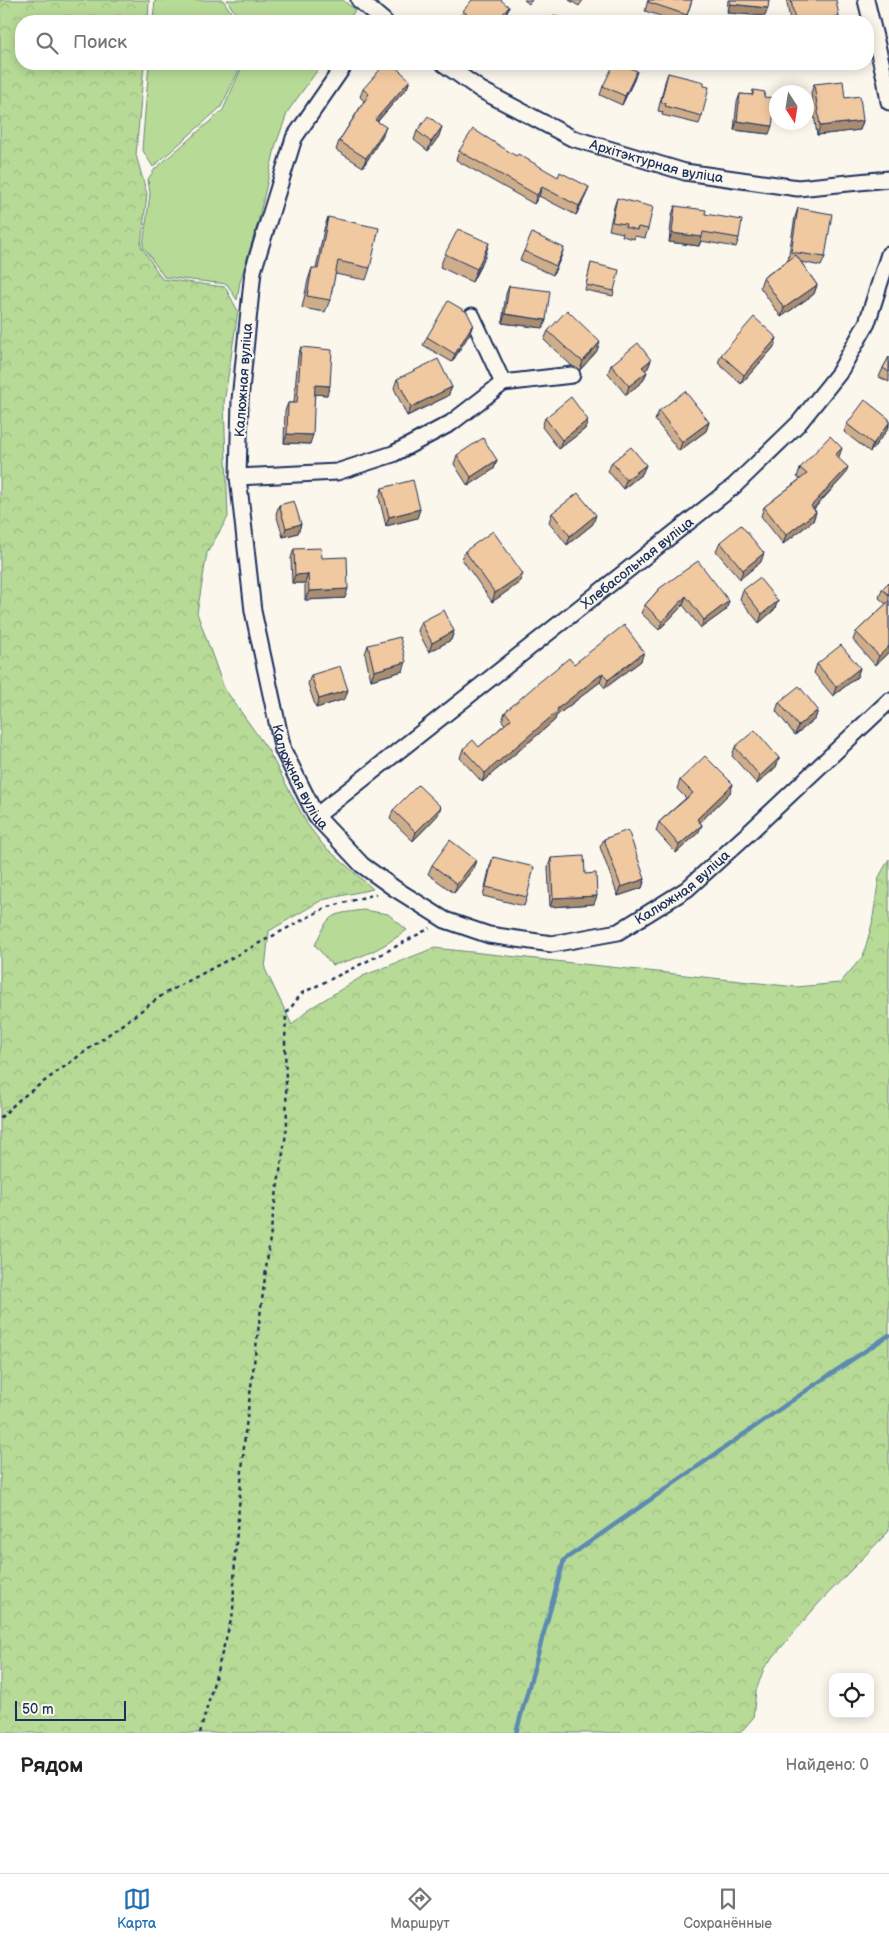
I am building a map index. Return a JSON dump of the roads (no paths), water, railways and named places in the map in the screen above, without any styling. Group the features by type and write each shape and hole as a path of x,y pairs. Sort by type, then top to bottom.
{"street":[{"path":"359,0 373,15"},
{"path":"866,0 871,15"},
{"path":"874,25 884,57 889,102"},
{"name":"Калюжная вуліца","path":"341,70 294,138 253,272 240,400 238,477 252,611 283,750 316,816 362,866 445,920 489,935 552,944 618,932 687,889 889,701"},
{"name":"Архітэктурная вуліца","path":"453,70 481,90 572,138 685,172 798,188 889,179"},
{"name":"Хлебасольная вуліца","path":"316,816 734,486 799,424 839,373 867,323 889,254"},
{"path":"472,316 503,383"},
{"path":"238,477 337,472 393,454 450,424 503,383 572,375"}],"waterway":[{"path":"516,1733 564,1560 889,1335"}]}
